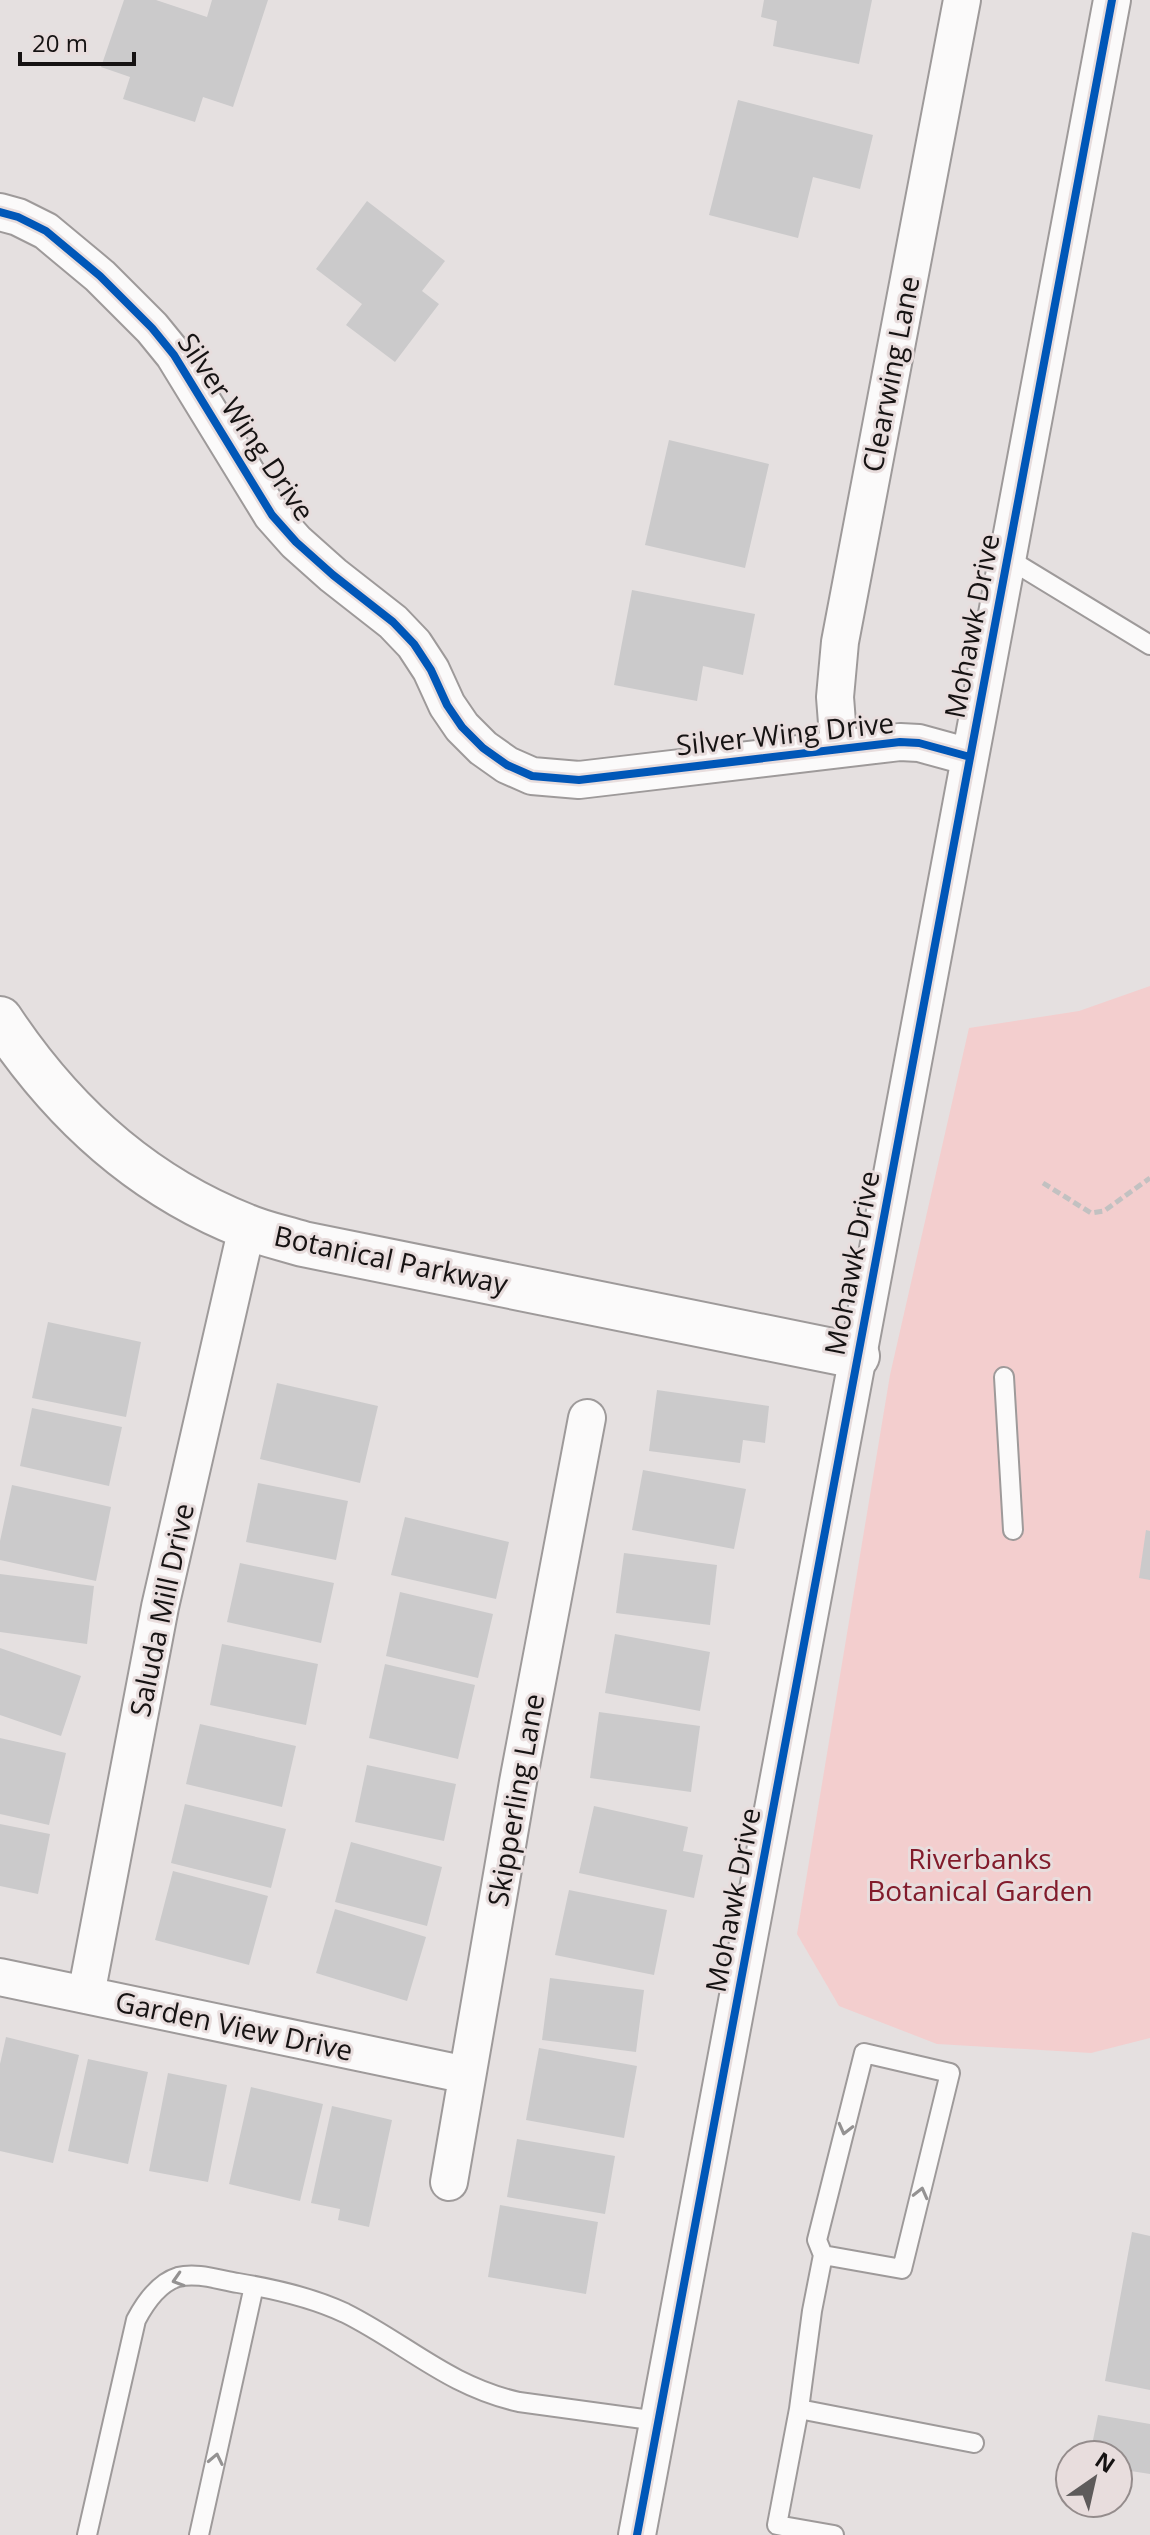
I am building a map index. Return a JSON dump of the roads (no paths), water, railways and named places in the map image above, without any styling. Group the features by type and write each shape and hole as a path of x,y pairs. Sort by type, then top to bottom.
{"street":[{"name":"Clearwing Lane","path":"839,749 835,697 840,642 962,0"},
{"name":"Mohawk Drive","path":"637,2535 1112,0"},
{"name":"Silver Wing Drive","path":"0,212 46,231 100,276 152,328 174,355 272,515 296,542 393,622 414,644 462,727 483,748 507,765 532,776 579,780 900,742 919,743 970,757"},
{"name":"Botanical Parkway","path":"0,1019 52,1089 121,1155 170,1190 247,1227 303,1244 857,1356"},
{"name":"Saluda Mill Drive","path":"86,1995 160,1607 247,1227"},
{"name":"Skipperling Lane","path":"449,2182 518,1782 587,1418"},
{"name":"Garden View Drive","path":"0,1977 467,2075"}],"lane":[{"path":"1007,558 1150,645"},
{"path":"1004,1377 1013,1530"},
{"path":"820,2247 902,2269 950,2073 864,2053 820,2247 799,2409 777,2525 834,2535"},
{"path":"87,2535 136,2320 154,2292 176,2278 201,2276 317,2301 344,2313 446,2375 496,2397 658,2421"},
{"path":"199,2535 254,2286"},
{"path":"799,2409 974,2443"}],"park label":[{"name":"Riverbanks Botanical Garden","path":"980,1875"}]}
